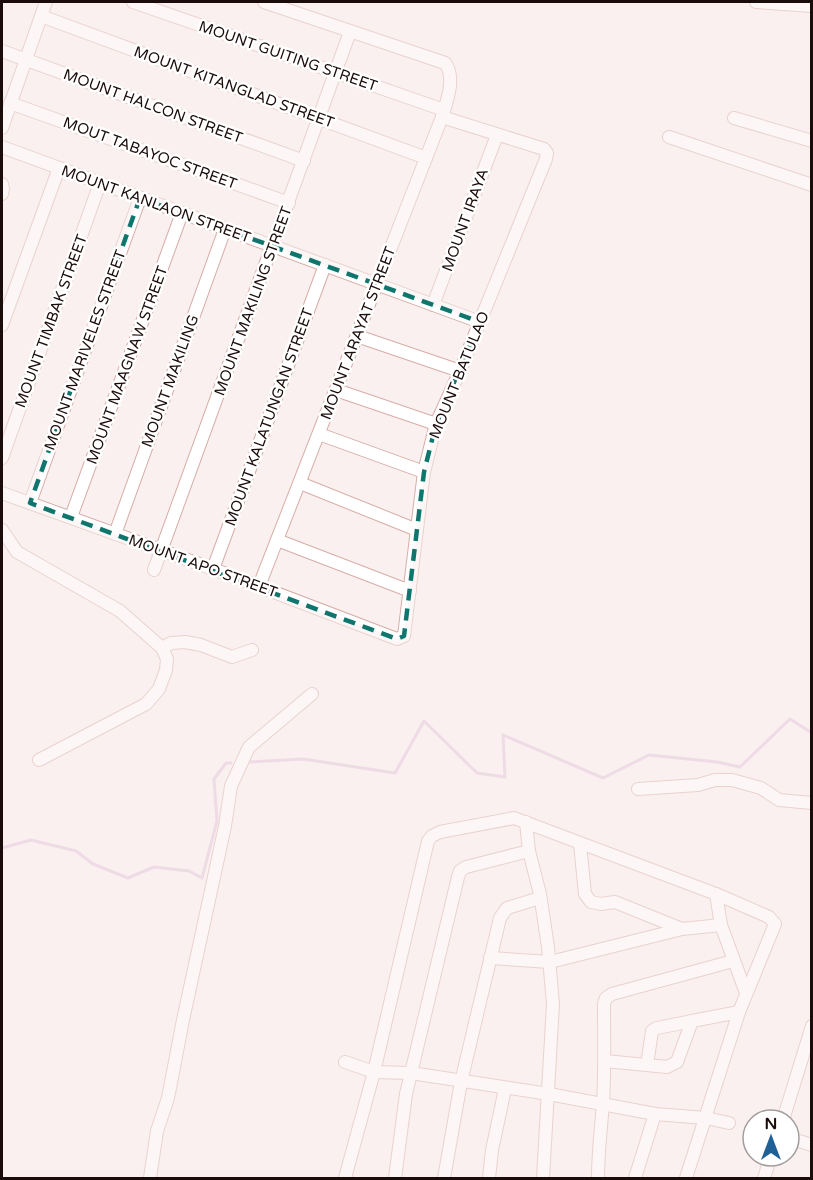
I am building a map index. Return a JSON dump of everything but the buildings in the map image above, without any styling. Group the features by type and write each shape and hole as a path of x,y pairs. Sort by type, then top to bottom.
{"street":[{"path":"2,128 46,2"},
{"name":"MOUNT GUITING STREET","path":"133,2 336,73 497,135 544,149 547,153 546,159"},
{"path":"264,2 350,32"},
{"path":"756,2 812,6"},
{"name":"MOUNT KITANGLAD STREET","path":"41,16 426,158"},
{"name":"MOUNT MAKILING STREET","path":"154,570 350,32"},
{"name":"MOUNT ARAYAT STREET","path":"260,586 443,113 451,77 450,69 445,63 350,32"},
{"name":"MOUNT HALCON STREET","path":"2,51 304,161"},
{"name":"MOUT TABAYOC STREET","path":"10,103 289,203"},
{"path":"734,118 812,141"},
{"name":"MOUNT IRAYA","path":"433,305 497,135"},
{"path":"669,137 812,185"},
{"name":"MOUNT KANLAON STREET","path":"2,147 480,322"},
{"name":"MOUNT BATULAO","path":"404,636 424,472 436,424 460,371 546,159"},
{"path":"2,325 59,168"},
{"name":"MOUNT TIMBAK STREET","path":"2,458 100,183"},
{"path":"2,184 2,194"},
{"name":"MOUNT MARIVELES STREET","path":"30,503 140,198"},
{"name":"MOUNT MAAGNAW STREET","path":"71,517 182,213"},
{"name":"MOUNT MAKILING","path":"115,534 225,229"},
{"name":"MOUNT KALATUNGAN STREET","path":"213,569 325,265"},
{"path":"357,336 460,371"},
{"path":"336,390 436,424"},
{"path":"319,434 424,472"},
{"path":"300,483 417,530"},
{"name":"MOUNT APO STREET","path":"2,493 260,586 397,639 404,636"},
{"path":"2,530 17,552 120,611 162,648 167,659 166,670 159,689 146,704 39,760"},
{"path":"278,540 410,591"},
{"path":"162,648 171,643 185,642 201,645 232,657 252,650"},
{"path":"150,1179 157,1131 171,1085 185,1009 225,826 231,786 249,747 312,694"},
{"path":"638,789 732,780 761,788 779,800 812,803"},
{"path":"345,1179 374,1072 428,841 440,832 514,818 716,894 770,916 775,924 739,1012 686,1179"},
{"path":"526,822 528,851 540,898 550,962 553,1004 543,1179"},
{"path":"580,844 585,894 591,902 601,904 615,902 682,929"},
{"path":"395,1179 406,1094 460,871 466,867 528,851"},
{"path":"716,894 721,925 747,993"},
{"path":"444,1179 461,1082 502,912 507,908 540,898"},
{"path":"490,958 550,962 682,929 721,925"},
{"path":"598,1179 606,998 612,994 733,961"},
{"path":"647,1065 652,1031 657,1028 739,1012"},
{"path":"605,1061 667,1067 677,1062 692,1021"},
{"path":"787,1108 812,1026"},
{"path":"345,1062 374,1072 411,1074 549,1094 655,1114 706,1118 729,1123"},
{"path":"489,1179 492,1150 505,1089"},
{"path":"635,1179 655,1114"}],"highlighted area":[{"path":"140,198 480,322 436,424 424,472 404,636 397,639 30,503"}],"waterway":[{"path":"250,762 303,759 395,773 424,721 477,773 505,777 503,735 603,778 649,755 717,762 740,767 790,719 812,733"},
{"path":"2,848 31,840 76,851 93,864 128,878 154,867 189,871 202,878 217,821 214,779 226,763 231,763"}]}
